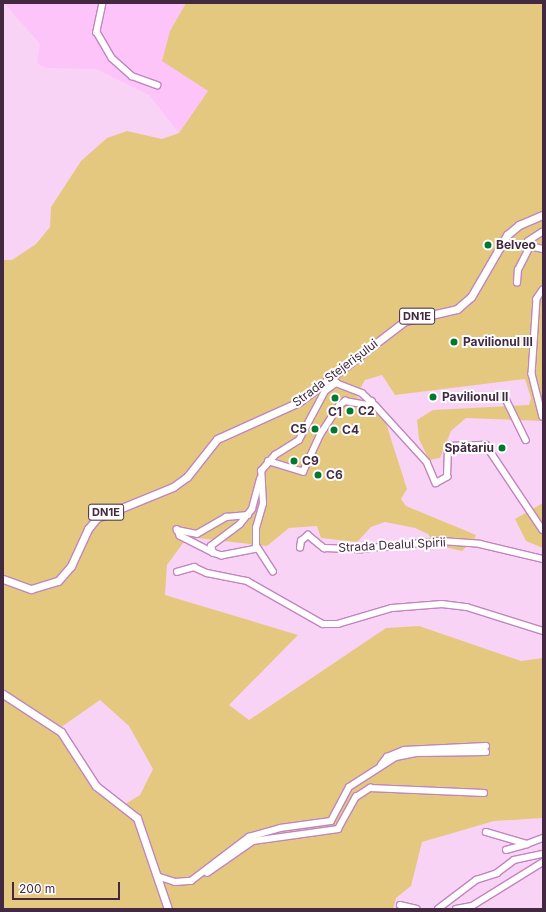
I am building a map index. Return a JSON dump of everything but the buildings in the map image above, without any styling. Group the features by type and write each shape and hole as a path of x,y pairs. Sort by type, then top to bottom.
{"main road":[{"name":"Strada Stejerișului","path":"3,579 26,588 54,584 68,571 88,529 97,518 173,487 187,477 217,439 288,408 406,321 457,309 471,297 507,235 518,225 543,215"},
{"path":"3,694 62,732 96,786 134,815 168,909"}],"street":[{"path":"103,3 97,32 112,58 132,76 157,84"},
{"path":"517,283 518,270 530,246 530,238 543,232"},
{"path":"530,246 543,249"},
{"path":"543,290 536,305 536,353 532,374 543,418"},
{"path":"213,553 211,546 248,515 256,504 261,477 268,461 299,440 325,391 336,383 340,370"},
{"path":"332,376 336,383 358,391 372,401 427,462 436,483 447,477 448,446 486,446 543,530"},
{"path":"504,395 526,440"},
{"path":"268,461 303,472 320,435 339,406 345,401 367,405 372,401"},
{"path":"261,477 263,504 256,528 257,549 273,572"},
{"path":"248,515 226,516 197,534 177,530 180,536 213,553 231,556 257,549"},
{"name":"Strada Dealul Spirii","path":"300,548 301,541 308,535 321,546 330,548 441,541 480,544 543,559"},
{"path":"177,572 194,567 207,573 236,577 317,622 330,625 392,608 442,604 467,607 543,631"},
{"path":"205,873 249,837 280,828 331,821 346,791 381,765 389,755 408,749 486,749 410,754 381,765"},
{"path":"157,876 180,883 216,870 253,841 338,829 356,797 370,788 484,793"},
{"path":"486,832 527,844"},
{"path":"506,850 543,838"},
{"path":"438,909 476,880 497,873 514,860 543,854"},
{"path":"456,909 472,906 543,862"},
{"path":"400,905 417,909"}],"shaded area":[{"path":"4,3 186,3 170,31 208,91 179,133 149,95 96,69 46,68 37,63 40,44"},
{"path":"186,3 543,3 543,421 466,418 451,431 440,458 429,460 419,439 417,420 433,410 529,405 531,398 525,379 395,395 382,375 365,380 356,396 385,420 407,489 401,499 406,506 476,535 474,540 462,551 435,545 428,534 415,528 385,522 371,527 357,542 321,538 317,526 289,528 267,546 198,538 183,543 167,565 165,595 298,635 229,705 249,720 386,628 419,626 521,661 543,658 543,818 494,821 422,842 411,886 396,898 393,909 3,909 3,260 12,260 36,244 50,227 51,207 81,161 107,138 127,131 162,139 179,133 208,91 162,61 170,31","holes":["100,700 129,726 153,769 140,795 122,806 95,792 57,730"]},
{"path":"543,503 543,548 526,541 515,519"}],"place":[{"name":"Belveo","path":"488,245"},
{"name":"Pavilionul III","path":"454,342"},
{"name":"Pavilionul II","path":"433,397"},
{"name":"C1","path":"335,398"},
{"name":"C2","path":"350,411"},
{"name":"C5","path":"315,429"},
{"name":"C4","path":"334,430"},
{"name":"Spătariu","path":"502,448"},
{"name":"C9","path":"294,461"},
{"name":"C6","path":"318,475"}]}
